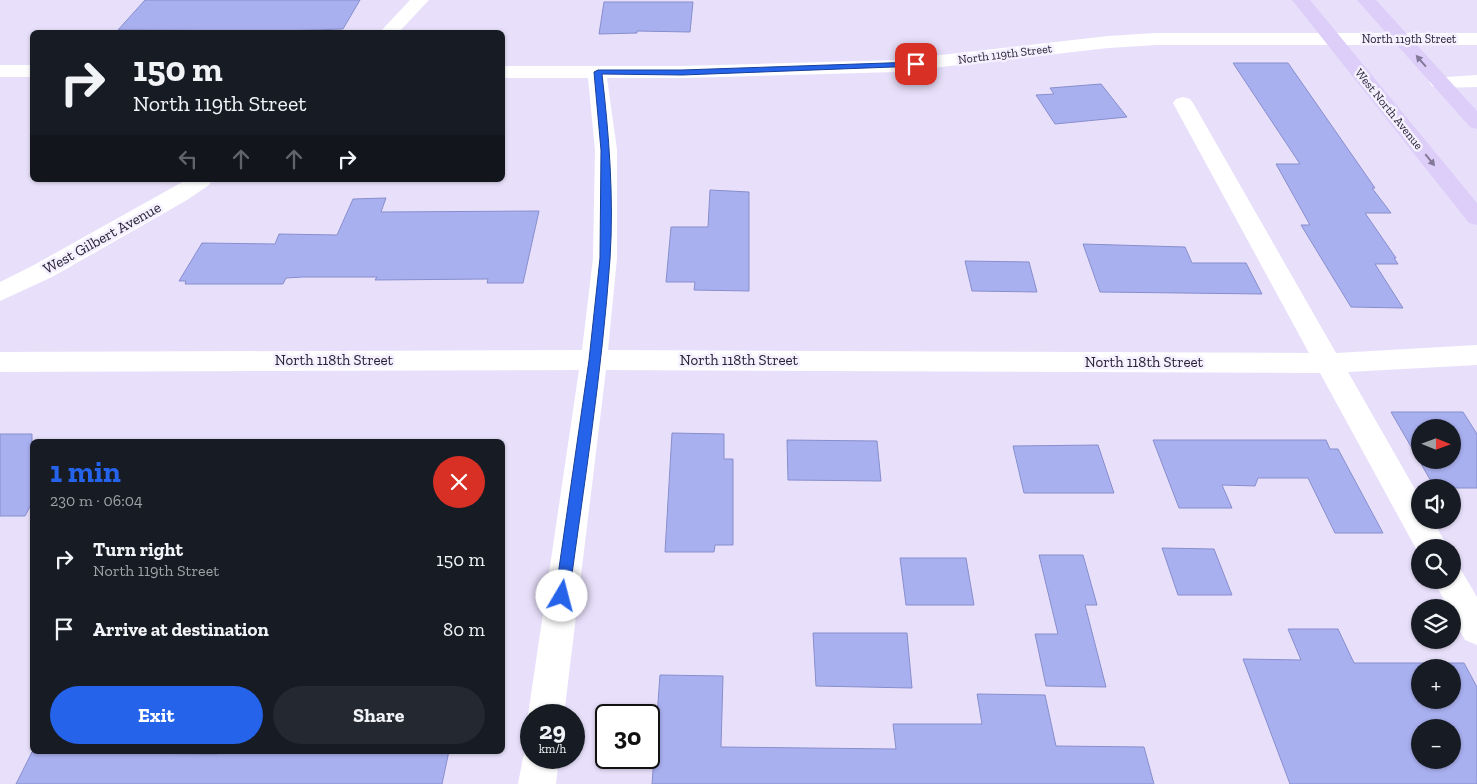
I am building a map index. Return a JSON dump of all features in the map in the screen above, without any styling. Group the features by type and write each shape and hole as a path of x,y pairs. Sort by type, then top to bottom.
{"main road":[{"name":"West North Avenue","path":"1301,0 1477,218"},
{"path":"1366,0 1477,123"}],"street":[{"path":"391,30 420,0"},
{"name":"North 119th Street","path":"505,72 682,72 889,67 1156,39 1477,39"},
{"path":"0,71 30,71"},
{"path":"547,704 594,360 605,258 606,150 598,72"},
{"path":"1439,82 1477,82"},
{"path":"1184,103 1427,539"},
{"name":"West Gilbert Avenue","path":"0,292 43,271 179,195 198,182"},
{"name":"North 118th Street","path":"0,362 594,360 1329,363 1477,355"},
{"path":"1455,589 1477,629"},
{"path":"537,784 539,769"}],"building":[{"path":"145,0 360,0 343,29 118,30"},
{"path":"604,2 693,2 690,32 637,31 637,33 599,34"},
{"path":"1233,63 1288,63 1375,188 1372,188 1391,213 1365,213 1396,258 1394,258 1398,264 1375,264 1403,308 1351,307 1301,225 1310,225 1276,164 1300,164"},
{"path":"1101,84 1127,117 1055,124 1036,95 1054,94 1050,88"},
{"path":"710,190 749,192 749,291 694,290 695,282 666,282 671,227 708,227"},
{"path":"386,198 381,212 539,211 523,283 487,283 488,279 375,280 377,277 286,278 283,284 185,284 186,281 179,281 202,243 275,244 279,234 337,235 353,199"},
{"path":"1083,244 1185,247 1192,263 1246,263 1262,294 1100,292"},
{"path":"965,261 1029,262 1037,292 972,291"},
{"path":"1391,412 1463,412 1477,434 1477,488 1461,488 1461,479 1430,479 1424,469 1461,469 1461,419 1411,419 1411,447"},
{"path":"672,433 724,434 724,459 733,459 733,545 715,545 714,552 665,552"},
{"path":"0,434 32,434 32,439 30,439 30,507 25,516 0,516"},
{"path":"787,440 877,441 881,481 788,480"},
{"path":"1153,440 1326,440 1330,449 1338,449 1383,533 1335,533 1308,478 1258,478 1255,486 1222,485 1232,508 1179,508"},
{"path":"1098,445 1114,493 1024,493 1013,446"},
{"path":"1162,548 1214,549 1232,595 1178,595"},
{"path":"1039,555 1083,555 1097,605 1085,605 1106,687 1046,686 1035,634 1058,634"},
{"path":"900,558 966,558 974,605 906,605"},
{"path":"1288,629 1338,629 1354,663 1411,663 1411,709 1461,709 1461,663 1464,663 1477,687 1477,784 1290,784 1243,659 1301,660"},
{"path":"813,633 907,633 912,688 816,686"},
{"path":"660,675 723,676 721,747 896,749 893,724 982,724 977,694 1045,695 1056,746 1144,747 1154,784 652,784 653,769 660,769 660,704 658,704"},
{"path":"31,754 448,754 442,784 16,784"}],"route":[{"path":"562,596 594,360 605,258 606,150 598,72 857,68 916,64"}]}
